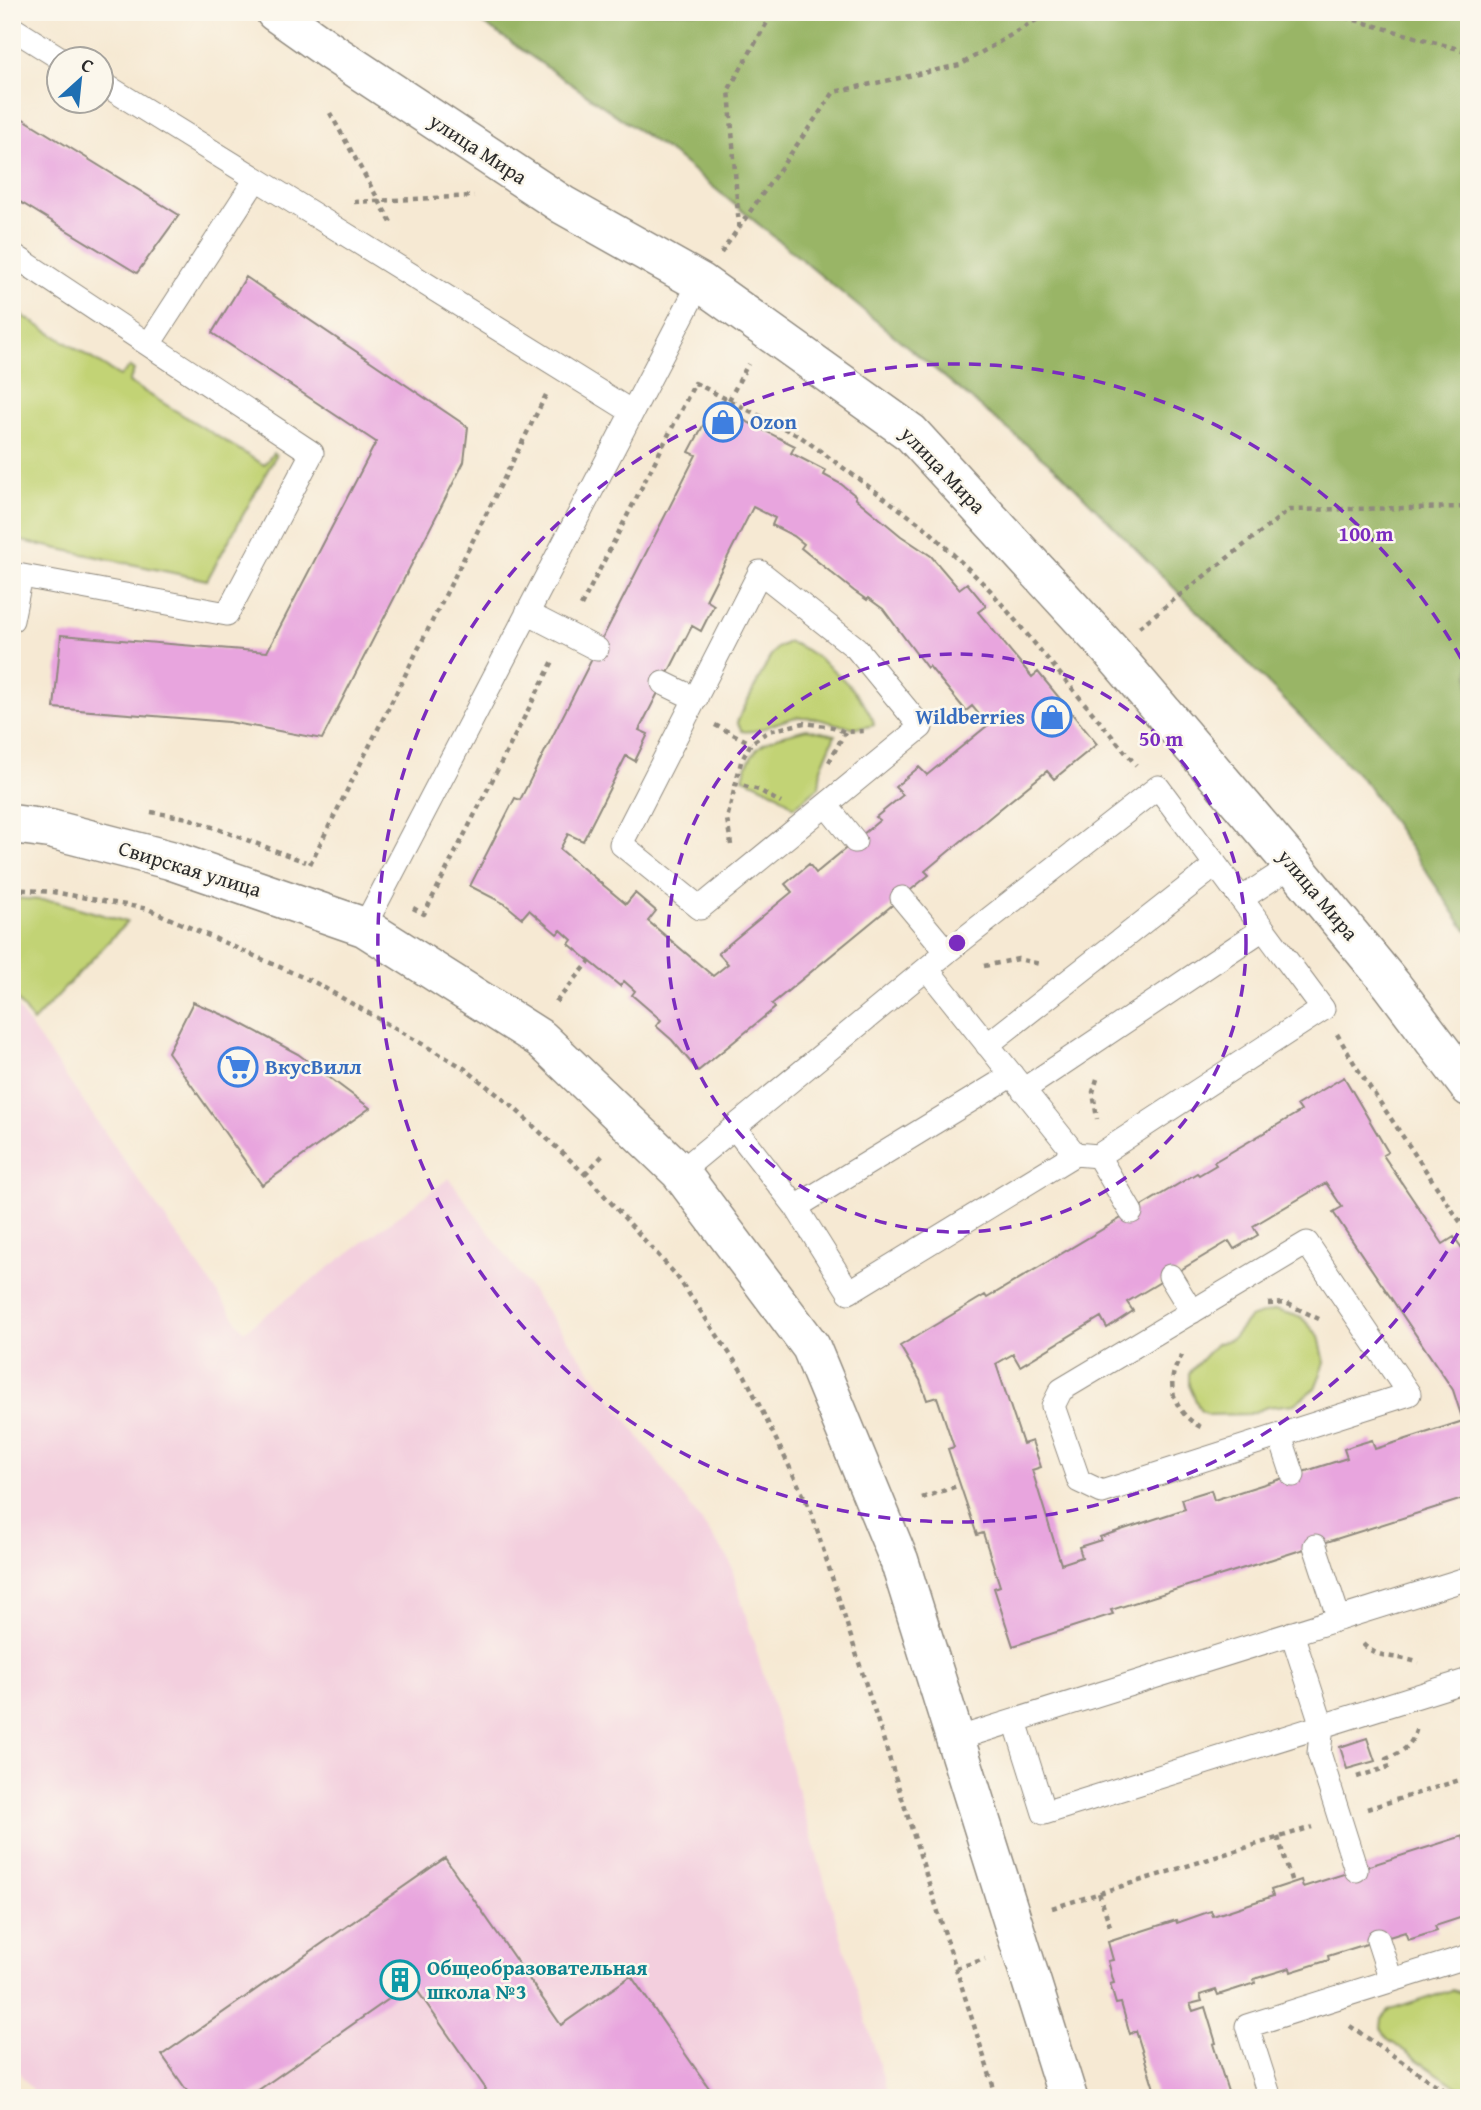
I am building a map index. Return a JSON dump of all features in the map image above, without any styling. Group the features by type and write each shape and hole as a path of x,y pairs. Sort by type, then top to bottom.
{"street":[{"name":"улица Мира","path":"275,12 563,205 700,282 911,433 1110,650 1392,985 1469,1087"},
{"name":"Свирская улица","path":"12,824 50,829 170,860 364,928 541,1039 680,1172 811,1347 900,1560 1069,2098"}],"lane":[{"path":"12,28 46,49"},
{"path":"116,92 632,412"},
{"path":"149,344 256,179"},
{"path":"12,254 312,453 227,614 17,575 12,620"},
{"path":"364,928 700,282"},
{"path":"760,572 856,648 921,727 700,908 621,844 760,572"},
{"path":"527,613 597,649"},
{"path":"663,683 692,706"},
{"path":"680,1172 927,969 1158,787 1323,1009 1103,1153 1075,1154 849,1292 796,1208 734,1128"},
{"path":"826,805 855,841"},
{"path":"988,1045 1216,865"},
{"path":"1241,899 1293,865"},
{"path":"902,898 947,953"},
{"path":"796,1208 1017,1082 1096,1041 1263,929"},
{"path":"927,969 1075,1154"},
{"path":"1103,1153 1131,1212"},
{"path":"1307,1243 1409,1394 1102,1492 1079,1480 1053,1406 1061,1390 1192,1312 1307,1243"},
{"path":"1170,1276 1192,1312"},
{"path":"1280,1436 1293,1475"},
{"path":"1315,1546 1343,1617"},
{"path":"956,1739 1469,1578"},
{"path":"1292,1633 1322,1726 1319,1754 1356,1870"},
{"path":"1015,1721 1044,1813 1469,1680"},
{"path":"1378,1940 1391,1980"},
{"path":"1270,2098 1247,2026 1469,1956"}],"path":[{"path":"739,229 729,89 773,12"},
{"path":"700,282 834,92 960,65 1050,12"},
{"path":"1326,12 1469,52"},
{"path":"330,113 425,283"},
{"path":"297,205 474,196"},
{"path":"729,400 748,364"},
{"path":"310,864 560,368"},
{"path":"1110,650 1289,510 1469,508"},
{"path":"692,706 751,743"},
{"path":"732,852 727,819 734,783 751,743 769,731 804,723 833,727 845,732 921,727"},
{"path":"734,783 759,790 779,801 801,826"},
{"path":"12,889 53,892 148,909 316,982 452,1061 513,1107 585,1174 676,1275 745,1376 811,1511 997,2098"},
{"path":"927,969 979,967 1018,959 1037,962 1067,982"},
{"path":"556,1002 590,961"},
{"path":"1323,1009 1357,1068 1469,1235"},
{"path":"1096,1041 1100,1069 1093,1092 1103,1153"},
{"path":"1261,1304 1286,1303 1328,1325 1361,1324"},
{"path":"1192,1312 1203,1330 1184,1352 1173,1374 1173,1395 1181,1410 1197,1426 1208,1429"},
{"path":"922,1497 960,1485"},
{"path":"1343,1617 1354,1635 1368,1650 1415,1661 1428,1667 1439,1689"},
{"path":"1052,1908 1469,1777"},
{"path":"1278,1838 1292,1883"},
{"path":"1100,1893 1111,1929"},
{"path":"1318,2003 1455,2098"},
{"path":"12,2093 16,2098"}],"shaded area":[{"path":"12,1000 244,1331 449,1178 729,1559 889,2098 38,2098 12,2063"}],"green space":[{"path":"467,12 1469,12 1469,931 1465,929 1367,784 1061,473 678,158"},
{"path":"12,309 120,376 130,367 134,370 129,382 264,465 273,453 276,455 207,580 12,539"},
{"path":"788,642 826,664 852,688 870,714 874,725 855,727 799,717 755,731 742,731 737,722 770,657 777,648"},
{"path":"807,729 835,735 821,768 819,787 794,807 770,790 743,778 747,765 758,748 774,738"},
{"path":"12,898 55,901 127,922 33,1022 12,993"},
{"path":"1275,1310 1301,1317 1319,1336 1325,1363 1315,1388 1294,1404 1267,1407 1249,1414 1208,1415 1200,1410 1189,1385 1189,1373 1216,1344 1232,1339 1249,1318"},
{"path":"1452,1990 1469,1995 1469,2095 1387,2039 1381,2028 1382,2019 1390,2010"}],"building":[{"path":"12,112 179,215 137,273 12,197"},
{"path":"246,277 468,427 464,462 322,739 229,722 54,708 61,635 267,652 376,442 212,333"},
{"path":"714,405 795,446 791,453 826,471 824,475 841,484 901,536 931,556 959,589 967,583 986,606 978,612 1032,677 1038,672 1097,744 1054,779 1047,771 1000,809 925,871 929,875 772,1004 775,1008 698,1071 672,1040 656,1026 661,1020 632,995 635,991 624,981 620,986 569,944 572,940 561,930 557,934 529,910 522,918 505,904 470,886 515,798 520,800 696,455 689,452","holes":["753,507 775,518 772,525 794,536 804,544 801,548 854,591 883,609 927,668 929,666 966,711 972,706 988,725 927,775 919,767 895,787 903,795 876,817 880,820 816,873 809,864 785,884 792,892 718,953 728,964 713,976 648,921 656,911 635,893 626,904 560,849 568,834 583,841 626,756 635,761 648,734 639,730 692,626 701,631 714,605 706,600"]},
{"path":"193,1002 233,1019 298,1054 370,1108 262,1185 168,1052"},
{"path":"1344,1077 1388,1152 1383,1155 1443,1244 1454,1237 1469,1258 1469,1263 1460,1269 1469,1282 1469,1497 1111,1610 1113,1614 1013,1646 994,1588 1000,1586 983,1533 977,1535 948,1449 954,1447 937,1397 927,1400 920,1380 900,1346 985,1295 987,1298 1197,1173 1199,1175 1216,1165 1214,1162 1301,1111 1297,1105","holes":["1326,1183 1342,1207 1333,1212 1453,1390 1463,1421 1375,1449 1372,1440 1352,1446 1344,1449 1347,1458 1214,1500 1211,1490 1182,1499 1185,1509 1100,1537 1101,1540 1079,1547 1082,1557 1061,1564 1032,1470 1041,1467 1032,1441 1023,1444 996,1364 1013,1354 1020,1366 1101,1317 1107,1328 1133,1311 1127,1302 1229,1241 1234,1249 1258,1235 1253,1226"]},
{"path":"1367,1738 1375,1761 1347,1769 1340,1747"},
{"path":"1463,1836 1464,1840 1469,1839 1469,1915 1435,1926 1437,1931 1408,1940 1405,1932 1328,1956 1329,1960 1291,1972 1290,1968 1254,1979 1255,1983 1218,1995 1216,1990 1200,1995 1202,2001 1190,2004 1193,2011 1205,2007 1230,2098 1157,2098 1136,2031 1130,2034 1121,2003 1116,2004 1110,1984 1114,1983 1108,1961 1113,1960 1108,1942 1211,1911 1213,1916 1273,1896 1271,1890 1301,1880 1303,1887"},
{"name":"Общеобразовательная школа №3","path":"445,1858 561,2025 631,1976 716,2098 474,2098 486,2089 412,1983 247,2098 192,2098 162,2055"}],"place":[{"name":"Ozon","path":"723,422"},
{"name":"Wildberries","path":"1052,717"},
{"name":"ВкусВилл","path":"238,1067"},
{"name":"Общеобразовательная школа №3","path":"400,1980"}]}
